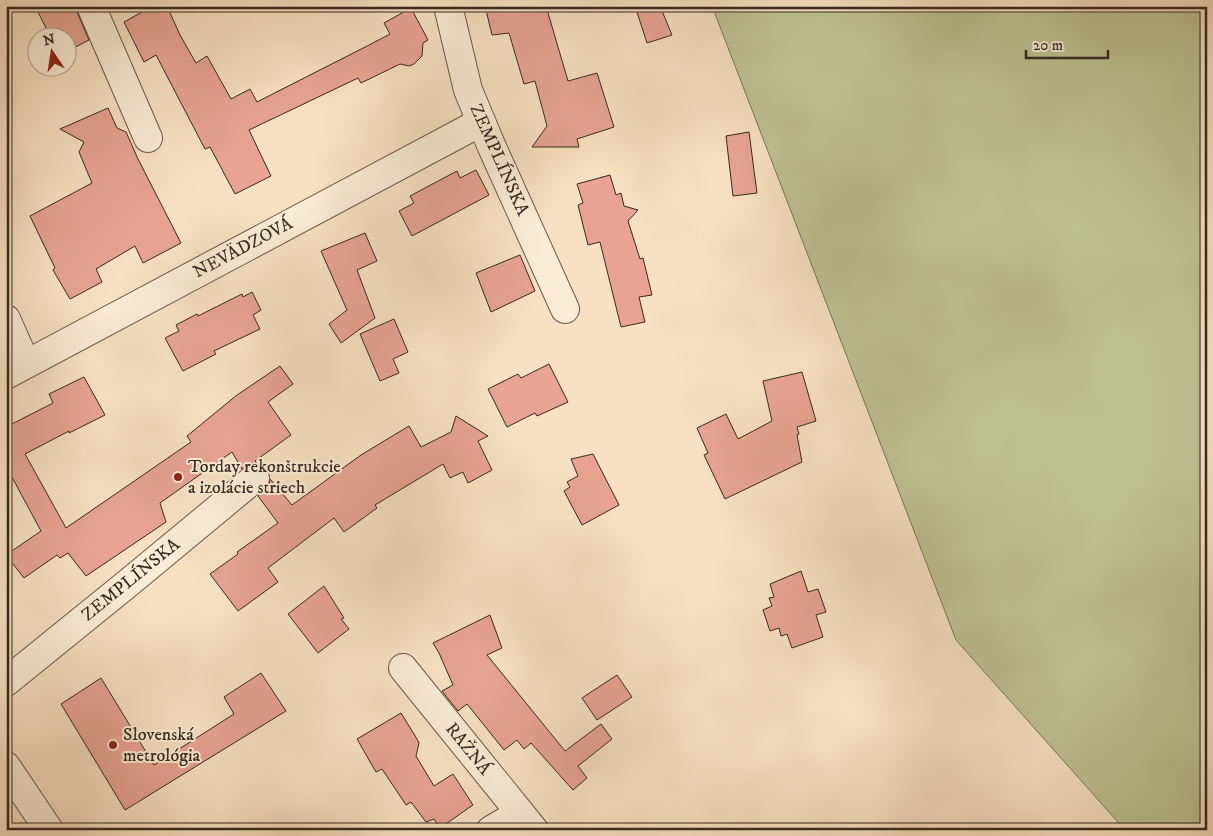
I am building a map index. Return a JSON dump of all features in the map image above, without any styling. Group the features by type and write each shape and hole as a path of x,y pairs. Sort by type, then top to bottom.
{"street":[{"path":"91,6 148,138"},
{"name":"ZEMPLÍNSKA","path":"448,6 468,90 480,122 565,309"},
{"name":"NEVÄDZOVÁ","path":"16,369 480,122"},
{"path":"6,319 16,369"},
{"name":"ZEMPLÍNSKA","path":"6,682 128,584 255,478"},
{"name":"RAŽNÁ","path":"402,668 527,821"},
{"path":"6,766 49,830"},
{"path":"491,830 527,821"}],"green space":[{"path":"712,6 1207,6 1207,830 1125,830 956,640"}],"building":[{"path":"35,6 76,6 89,40 78,46 78,28 46,28"},
{"path":"153,6 167,6 180,35 196,63 207,56 231,99 250,89 257,102 390,34 384,23 411,8 428,40 423,43 422,56 414,64 409,66 400,64 361,83 358,78 249,130 271,176 235,194 210,147 205,149 156,55 144,62 124,22"},
{"path":"485,6 546,6 568,81 597,73 614,127 577,139 579,147 532,147 547,126 535,81 524,84 509,33 492,35"},
{"path":"635,6 660,6 672,35 647,43"},
{"path":"108,108 117,128 126,132 181,243 143,263 135,246 96,269 102,282 70,299 53,270 55,268 30,216 92,183 79,152 84,142 60,129"},
{"path":"749,132 757,193 733,196 726,136"},
{"path":"476,170 489,195 412,236 399,211 414,203 410,196 457,171 460,178"},
{"path":"610,175 616,195 621,193 624,206 638,210 628,221 640,259 643,258 652,295 639,297 645,322 621,327 600,242 588,245 578,205 583,203 577,184"},
{"path":"365,233 377,261 357,270 375,318 341,343 329,324 347,310 321,251"},
{"path":"520,255 535,291 491,312 476,273"},
{"path":"252,292 261,310 253,315 260,329 214,351 216,354 183,371 165,338 179,331 176,325 242,294 243,297"},
{"path":"394,319 408,352 393,359 399,373 380,381 360,334"},
{"path":"549,364 568,402 537,416 535,413 507,427 488,389 518,374 521,378"},
{"path":"280,366 293,384 268,402 291,435 255,461 257,463 252,463 242,469 232,452 160,503 166,522 86,576 68,553 60,558 57,555 24,578 6,555 41,531 6,466 6,419 10,425 53,403 49,394 84,377 105,415 25,454 66,528 191,442 187,436 237,395"},
{"path":"802,372 816,421 797,427 802,462 725,499 704,455 708,453 697,428 726,414 738,439 772,421 763,381"},
{"path":"456,416 488,436 478,441 492,470 468,483 463,472 450,478 443,464 375,505 377,508 344,532 334,518 268,568 278,582 238,611 210,574 278,523 258,496 265,490 270,479 292,505 361,455 409,426 421,447 451,432"},
{"path":"593,454 619,505 582,525 564,491 570,487 567,482 578,476 571,459"},
{"path":"801,571 808,592 818,589 826,612 816,615 823,637 792,648 787,634 781,636 779,628 770,631 763,610 772,606 769,598 774,597 770,584"},
{"path":"324,586 344,618 341,619 349,629 318,653 288,614"},
{"path":"490,615 502,648 487,655 565,751 601,724 612,739 578,766 587,778 573,790 531,743 524,749 517,740 504,750 467,704 458,711 442,691 453,685 433,643"},
{"path":"261,673 286,711 125,810 61,704 101,678 154,765 234,714 224,697"},
{"path":"617,675 632,697 597,720 582,698"},
{"path":"401,713 419,743 416,756 434,786 453,774 473,805 440,828 434,819 426,822 411,802 406,805 382,769 376,772 357,739"}],"place":[{"name":"Torday rekonštrukcie a izolácie striech","path":"178,477"},
{"name":"Slovenská metrológia","path":"113,745"}]}
